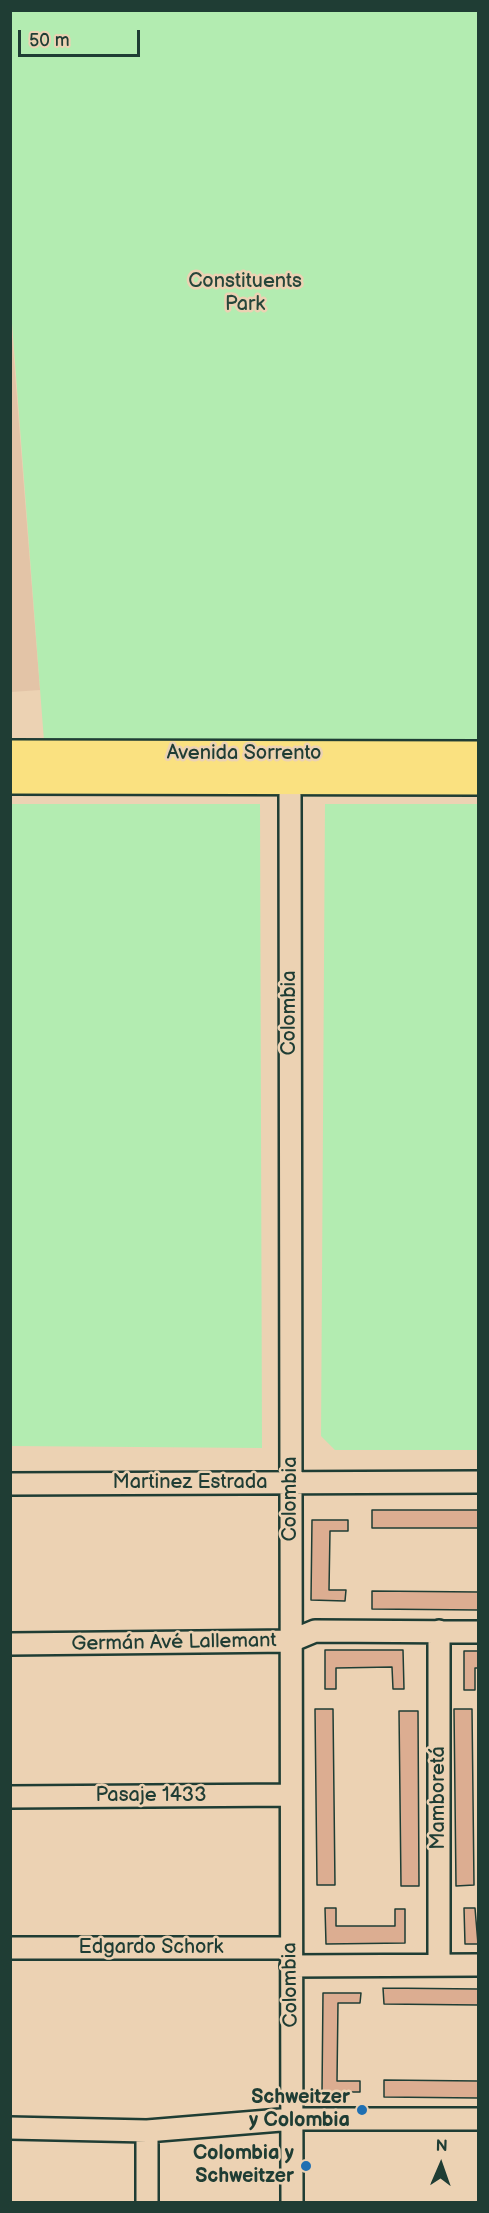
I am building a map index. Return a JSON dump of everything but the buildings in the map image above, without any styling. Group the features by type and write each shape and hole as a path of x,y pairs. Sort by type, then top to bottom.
{"main road":[{"name":"Avenida Sorrento","path":"10,754 478,755"},
{"name":"Avenida Sorrento","path":"10,780 478,780"}],"street":[{"name":"Colombia","path":"290,795 292,2202"},
{"name":"Martinez Estrada","path":"10,1484 478,1482"},
{"name":"Germán Avé Lallemant","path":"10,1644 291,1641 315,1631 478,1632"},
{"name":"Mamboretá","path":"439,1631 440,1965"},
{"name":"Pasaje 1433","path":"10,1797 291,1795"},
{"name":"Edgardo Schork","path":"10,1948 478,1965"},
{"path":"10,2128 147,2131 293,2119 478,2119"},
{"path":"147,2131 147,2202"}],"shaded area":[{"path":"10,310 40,690 11,692 10,692"}],"green space":[{"name":"Constituents Park","path":"11,11 478,11 478,755 45,754 11,310"},
{"path":"11,804 260,804 262,1448 11,1446"},
{"path":"325,804 478,804 478,1450 335,1450 321,1436"}],"place":[{"name":"Schweitzer y Colombia","path":"362,2110"},
{"name":"Colombia y Schweitzer","path":"306,2166"}]}
